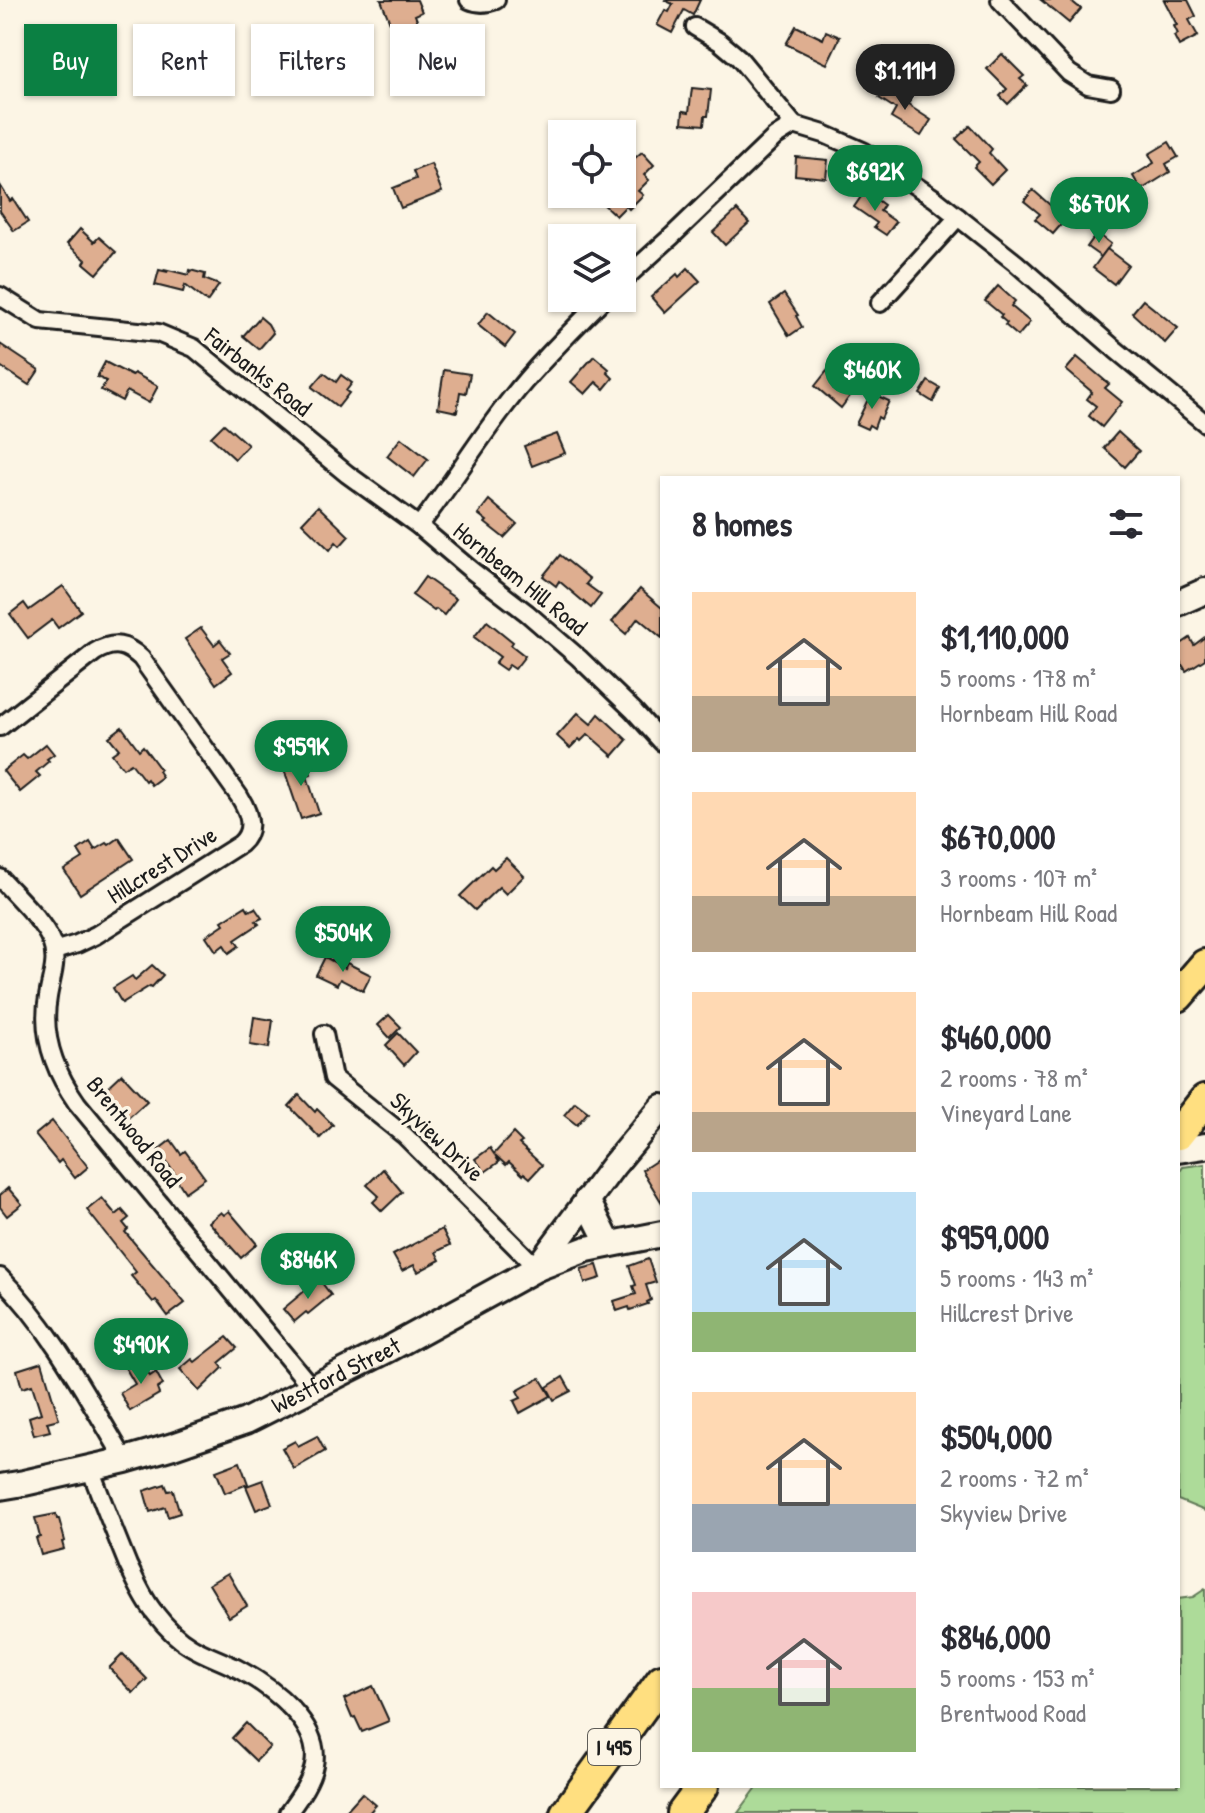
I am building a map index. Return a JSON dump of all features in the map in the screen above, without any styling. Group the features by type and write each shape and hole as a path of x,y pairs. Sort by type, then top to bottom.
{"highway":[{"path":"1180,994 1205,965"},
{"path":"1180,1131 1205,1100"},
{"name":"I 495","path":"566,1813 660,1683"},
{"path":"683,1813 702,1788"}],"main road":[{"path":"1180,602 1205,591"},
{"path":"537,1268 660,1109"},
{"path":"1180,1150 1205,1146"},
{"path":"587,1200 609,1244"},
{"name":"Westford Street","path":"0,1487 125,1460 246,1421 389,1349 537,1268 587,1249 660,1234"}],"street":[{"path":"469,0 478,3 496,0"},
{"path":"1000,0 1069,73 1088,85 1111,89"},
{"path":"695,27 739,58 794,125 863,151 934,198 1205,423"},
{"path":"636,268 775,137 794,125"},
{"path":"880,303 958,217"},
{"name":"Fairbanks Road","path":"0,296 40,321 158,333 194,348 347,474 419,526"},
{"name":"Hornbeam Hill Road","path":"590,312 512,397 446,493 419,526 579,658 660,740"},
{"name":"Hillcrest Drive","path":"0,727 95,652 110,645 121,645 141,658 239,796 249,816 250,830 240,844 87,940 54,951"},
{"path":"0,878 43,927 54,951"},
{"name":"Brentwood Road","path":"54,951 46,1023 51,1053 63,1081 77,1103 312,1388"},
{"name":"Skyview Drive","path":"324,1034 333,1078 405,1136 537,1268"},
{"path":"0,1277 21,1298 55,1345 125,1460"},
{"path":"90,1468 137,1583 169,1630 186,1643 258,1680 290,1707 309,1731 314,1748 313,1769 288,1813"}],"green space":[{"path":"1205,1164 1205,1511 1180,1501 1180,1171 1183,1167"},
{"path":"1205,1589 1205,1813 738,1813 757,1788 1180,1788 1180,1599 1193,1597"}],"building":[{"path":"381,0 417,0 422,12 415,15 419,24 391,24"},
{"path":"664,0 700,0 693,15 684,10 672,33 657,25 665,10 669,12 673,4"},
{"path":"1041,0 1070,0 1081,9 1069,23"},
{"path":"1164,0 1188,0 1196,16 1189,20 1198,36 1179,46 1174,36 1178,34 1174,26 1177,25"},
{"path":"796,26 823,39 826,31 840,37 827,64 786,44"},
{"path":"1002,54 1024,76 1020,79 1027,85 1008,104 1000,96 1007,89 987,69"},
{"path":"887,87 910,101 908,105 931,120 921,136 891,118 896,109 879,98"},
{"path":"692,88 711,90 704,125 682,123 683,111 689,112"},
{"path":"970,126 992,149 989,153 1005,170 991,184 974,167 979,162 956,139"},
{"path":"1169,142 1178,157 1166,164 1170,172 1141,190 1133,176 1154,163 1149,154"},
{"path":"642,152 654,165 644,175 649,180 638,191 643,195 636,202 636,157"},
{"path":"796,157 828,160 826,178 795,175"},
{"path":"431,164 442,192 401,208 393,188 416,179 413,171"},
{"path":"0,185 28,222 14,231 0,211"},
{"path":"1033,190 1066,219 1053,234 1035,219 1040,214 1024,201"},
{"path":"865,191 884,205 880,211 896,222 886,235 874,227 877,223 854,207"},
{"path":"607,208 624,208 616,216"},
{"path":"737,210 749,223 725,245 713,232"},
{"path":"80,229 94,242 99,237 116,252 97,274 67,244"},
{"path":"1097,233 1111,244 1101,257 1087,247"},
{"path":"1107,249 1128,265 1114,284 1093,268"},
{"path":"688,268 700,281 665,313 651,297"},
{"path":"164,269 189,275 190,270 205,274 204,279 219,285 207,302 185,285 183,292 155,285 159,270 168,272"},
{"path":"998,286 1015,301 1011,306 1030,322 1018,336 1005,325 1007,323 1000,317 1002,315 985,301"},
{"path":"784,294 802,327 789,336 770,304"},
{"path":"1143,300 1178,328 1165,343 1132,313"},
{"path":"488,312 515,334 505,347 478,325"},
{"path":"260,317 273,333 259,349 243,336"},
{"path":"0,344 39,370 29,385 0,366"},
{"path":"594,356 609,369 607,372 613,378 604,389 596,382 585,394 571,382"},
{"path":"1077,357 1109,384 1105,388 1122,402 1102,427 1089,416 1096,406 1087,399 1092,392 1066,370"},
{"path":"105,362 158,386 149,403 127,391 122,401 101,390 106,381 97,377"},
{"path":"444,370 470,374 466,393 460,392 457,412 438,408"},
{"path":"827,371 853,392 841,408 815,386"},
{"path":"324,373 336,382 341,375 352,383 346,391 349,393 338,407 312,387"},
{"path":"928,381 940,388 933,402 920,394"},
{"path":"871,393 889,401 874,428 869,425 867,429 856,424"},
{"path":"224,424 248,445 235,459 211,437"},
{"path":"1118,432 1139,451 1125,467 1104,448"},
{"path":"557,434 565,453 532,466 524,446"},
{"path":"401,438 428,459 414,477 387,456"},
{"path":"489,500 517,524 504,538 478,514"},
{"path":"318,506 349,536 340,546 336,542 330,550 302,523"},
{"path":"560,555 590,579 586,584 601,595 591,608 559,581 556,586 543,576"},
{"path":"425,577 456,599 444,615 412,595"},
{"path":"63,586 81,611 58,628 52,620 28,638 10,614 24,603 29,610"},
{"path":"640,589 660,606 660,636 638,618 626,634 612,622"},
{"path":"487,621 525,656 515,669 509,665 505,670 495,663 500,657 474,637"},
{"path":"201,628 214,645 220,640 230,653 222,658 232,672 216,684 185,639"},
{"path":"1205,637 1205,659 1186,671 1180,661 1180,645 1190,638 1194,645"},
{"path":"578,713 591,724 599,714 627,740 613,756 588,734 570,748 557,736"},
{"path":"122,727 139,750 143,746 160,769 158,771 162,777 151,785 131,763 123,768 112,754 119,749 109,737"},
{"path":"46,744 54,754 36,772 40,776 20,792 3,771 23,755 27,759"},
{"path":"306,758 311,774 307,776 319,813 301,819 283,766"},
{"path":"119,838 133,859 80,894 64,870 83,858 78,850 90,842 95,850"},
{"path":"506,858 524,876 506,894 499,887 475,910 460,896 491,866 494,869"},
{"path":"246,906 249,911 255,908 262,918 256,921 259,924 235,940 239,946 229,953 224,945 216,951 206,936"},
{"path":"325,957 345,968 347,963 371,975 363,991 340,979 337,985 316,975"},
{"path":"152,965 163,975 152,987 122,1003 113,988 132,976 135,980"},
{"path":"389,1015 401,1027 390,1038 378,1025"},
{"path":"254,1017 273,1020 269,1048 250,1045"},
{"path":"398,1033 416,1052 404,1065 386,1045"},
{"path":"122,1074 147,1101 128,1118 106,1089"},
{"path":"299,1095 333,1125 320,1138 289,1106"},
{"path":"575,1102 588,1112 577,1125 564,1115"},
{"path":"52,1121 88,1167 75,1178 35,1135"},
{"path":"513,1133 522,1142 519,1144 542,1165 530,1178 495,1155 499,1162 485,1172 475,1159 490,1148 494,1154"},
{"path":"171,1140 181,1154 185,1151 205,1178 185,1192 158,1150"},
{"path":"660,1158 660,1200 642,1170"},
{"path":"383,1169 402,1192 382,1211 373,1202 379,1196 367,1185"},
{"path":"8,1188 22,1204 7,1216 0,1207 0,1195"},
{"path":"102,1198 116,1215 122,1210 129,1218 123,1223 128,1229 125,1232 185,1303 168,1316 131,1276 136,1272 87,1210"},
{"path":"229,1211 257,1244 241,1258 209,1222 221,1212 224,1215"},
{"path":"442,1229 450,1245 436,1252 440,1260 418,1272 414,1265 402,1271 393,1255"},
{"path":"648,1259 656,1282 646,1285 651,1300 630,1310 629,1307 617,1311 614,1301 636,1294 629,1266"},
{"path":"597,1265 601,1278 585,1283 581,1269"},
{"path":"319,1279 331,1295 294,1322 283,1309"},
{"path":"227,1337 237,1348 219,1363 223,1368 199,1391 180,1369 192,1359 195,1362"},
{"path":"140,1358 150,1376 156,1372 163,1385 157,1389 159,1394 130,1411 120,1393 135,1384 125,1367"},
{"path":"42,1362 59,1419 47,1422 50,1431 34,1435 29,1417 41,1413 32,1385 22,1388 17,1370"},
{"path":"563,1377 571,1391 554,1400 547,1387"},
{"path":"540,1378 551,1396 520,1413 514,1401 521,1398 517,1391"},
{"path":"317,1436 325,1451 294,1469 282,1448 295,1441 298,1446"},
{"path":"240,1462 248,1484 225,1493 216,1471"},
{"path":"263,1480 272,1504 256,1510 246,1486"},
{"path":"165,1484 168,1491 173,1490 180,1513 168,1517 165,1507 150,1512 144,1491"},
{"path":"56,1514 65,1541 62,1542 64,1549 41,1555 35,1518"},
{"path":"228,1573 247,1606 229,1617 209,1584"},
{"path":"123,1654 147,1679 133,1693 109,1668"},
{"path":"373,1686 389,1721 362,1732 344,1699"},
{"path":"246,1723 270,1747 256,1761 232,1738"},
{"path":"362,1793 376,1805 369,1813 344,1813"}]}
